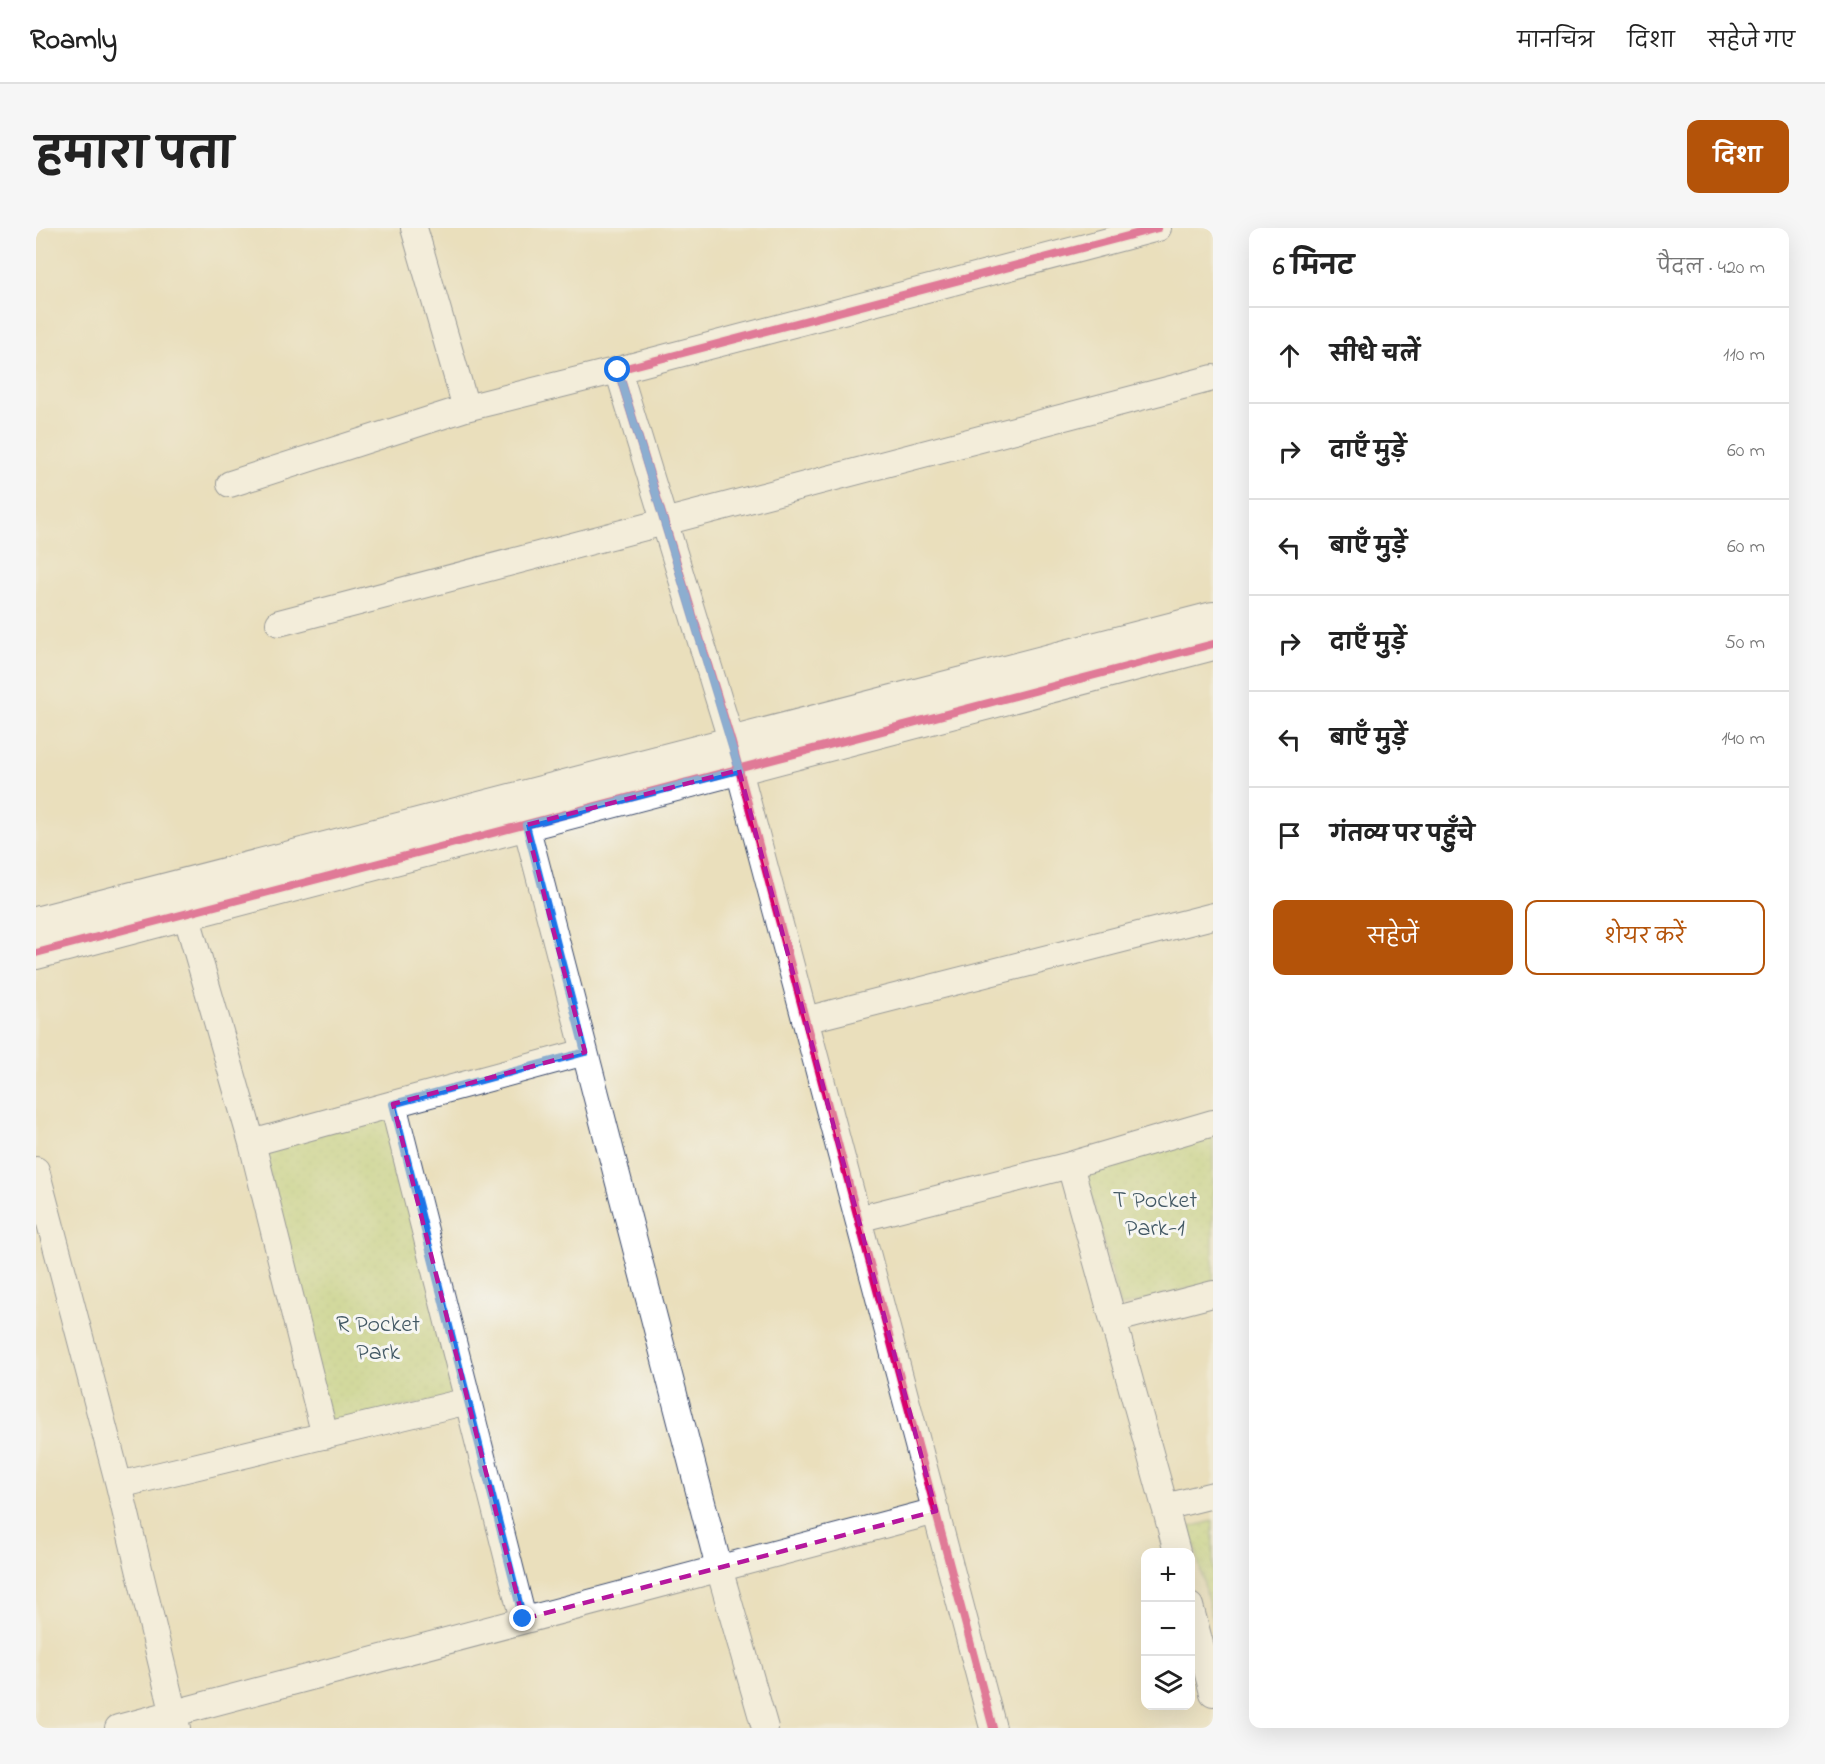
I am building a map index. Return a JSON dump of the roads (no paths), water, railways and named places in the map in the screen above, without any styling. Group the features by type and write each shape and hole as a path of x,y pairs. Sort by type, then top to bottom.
{"street":[{"path":"414,228 466,408"},
{"path":"230,484 466,408 1158,228"},
{"path":"618,370 735,756 993,1728"},
{"path":"279,623 1213,378"},
{"path":"36,923 181,900 523,812 735,756 1213,618"},
{"path":"735,756 1213,644"},
{"path":"523,812 719,1568 765,1728"},
{"path":"36,953 181,900"},
{"path":"181,900 252,1143 325,1436"},
{"path":"805,1020 1213,916"},
{"path":"252,1143 585,1052"},
{"path":"393,1104 523,1619"},
{"path":"858,1219 1070,1166 1213,1123"},
{"path":"1070,1166 1176,1548"},
{"path":"36,1170 120,1485 175,1721"},
{"path":"1113,1320 1213,1294"},
{"path":"120,1485 468,1401"},
{"path":"1163,1499 1165,1507 1213,1495"},
{"path":"118,1728 175,1721 523,1619 936,1511"},
{"path":"1195,1622 1213,1693"}],"park label":[{"name":"T Pocket Park-1","path":"1155,1213"},
{"name":"R Pocket Park","path":"378,1337"}]}
